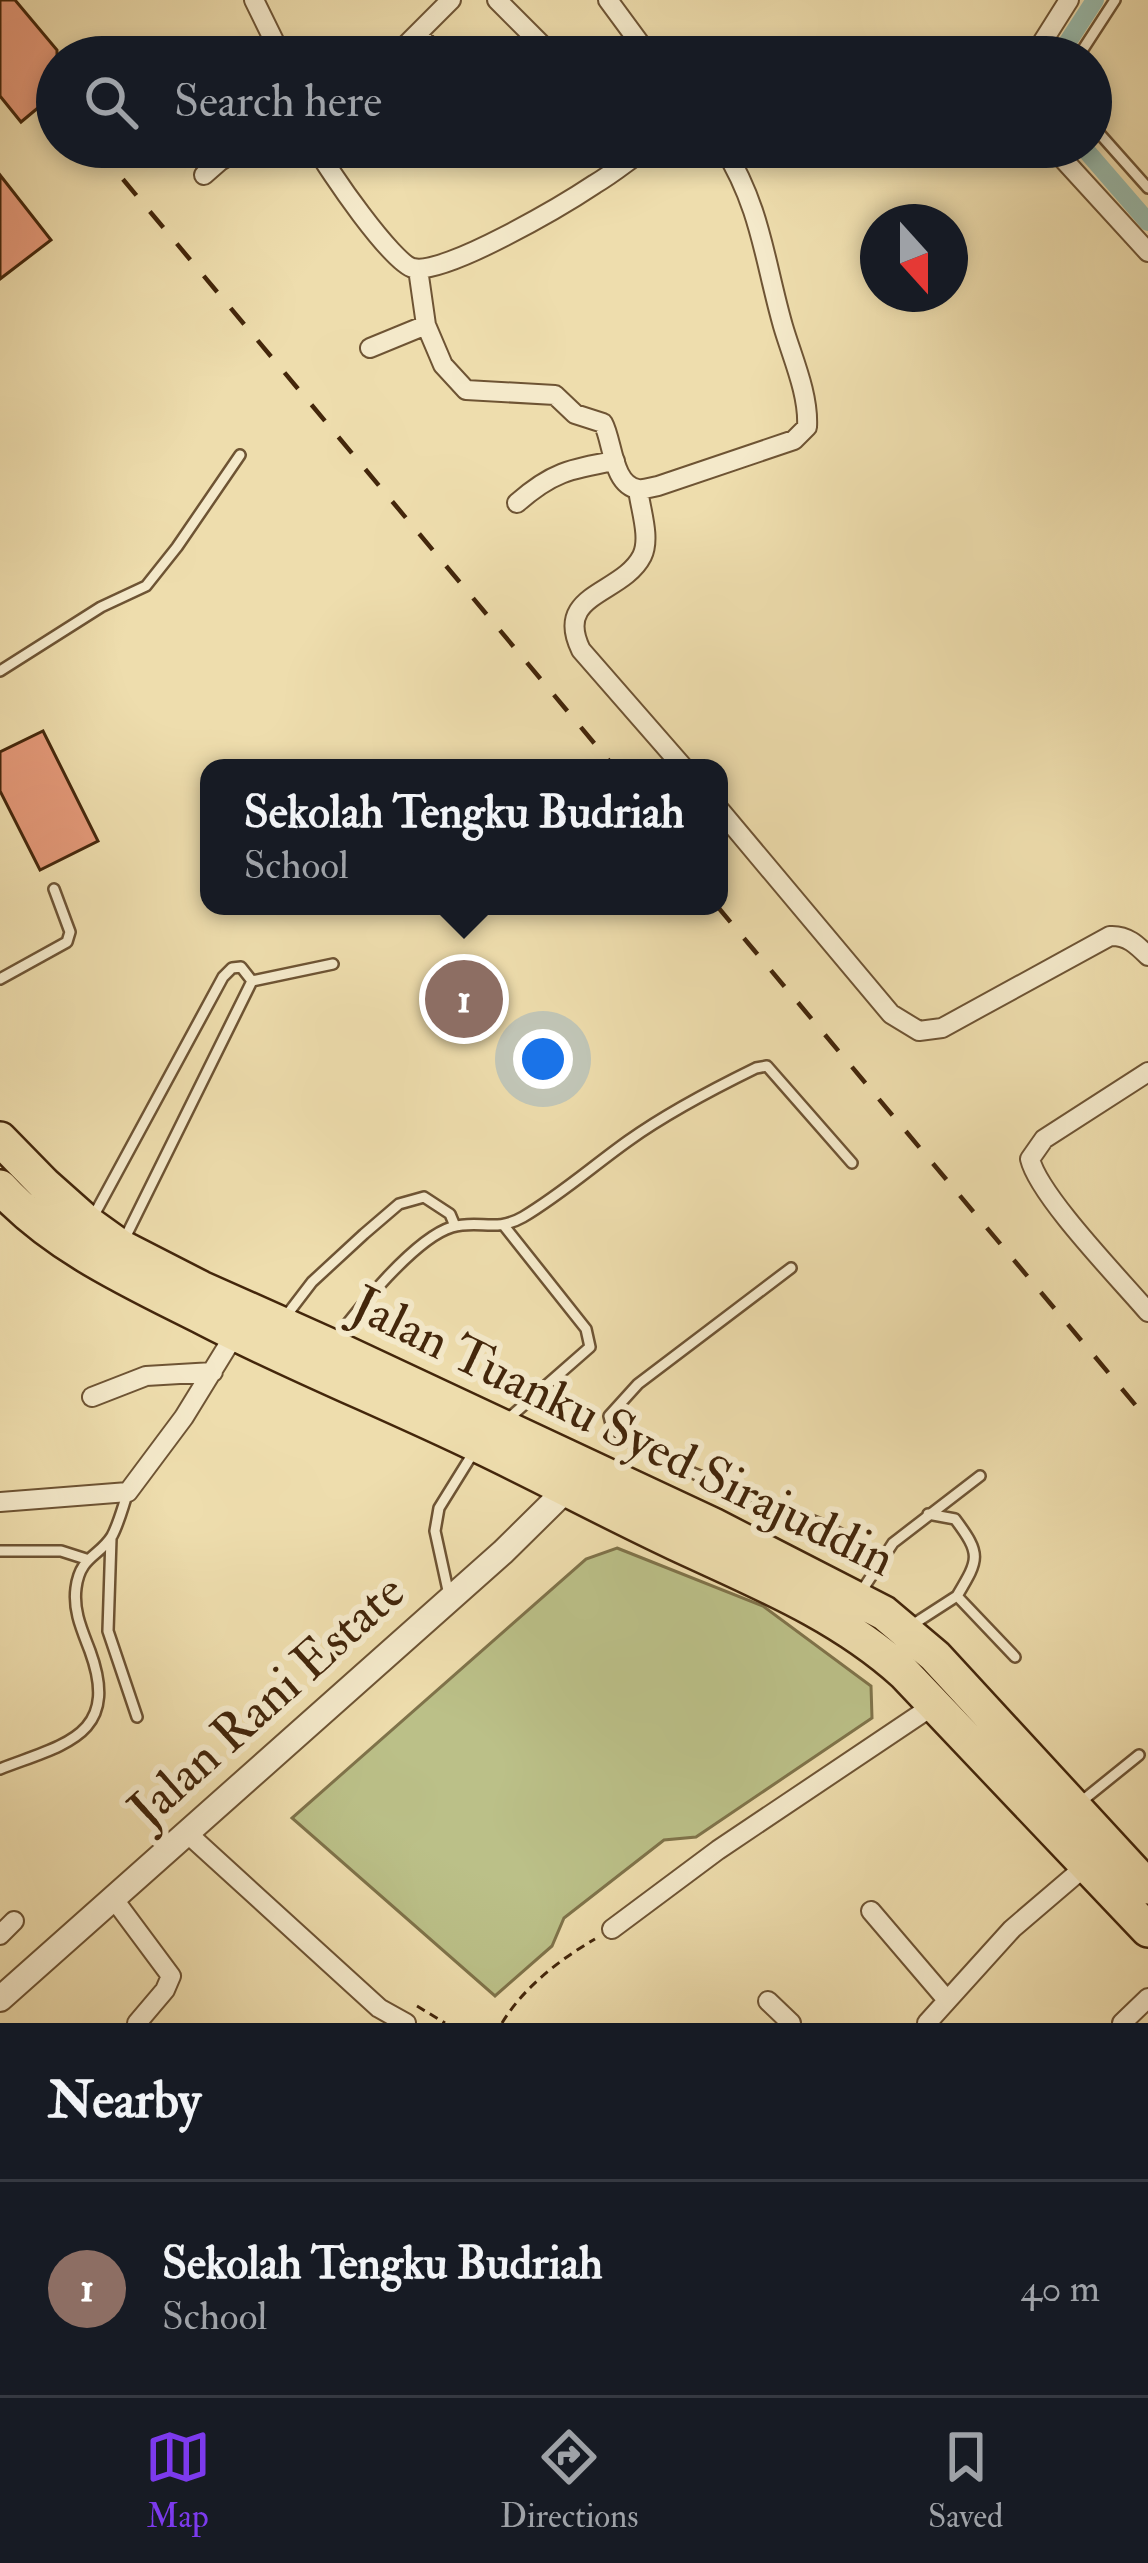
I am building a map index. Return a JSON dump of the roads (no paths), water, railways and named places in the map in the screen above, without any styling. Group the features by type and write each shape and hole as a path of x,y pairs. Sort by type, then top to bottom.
{"highway":[{"name":"Jalan Tuanku Syed Sirajuddin","path":"0,1139 19,1162 121,1247 331,1346 489,1435 848,1611 884,1612 935,1656 1073,1808 1146,1879"},
{"name":"Jalan Tuanku Syed Sirajuddin","path":"0,1187 41,1228 120,1276 235,1334 489,1435"},
{"name":"Jalan Tuanku Syed Sirajuddin","path":"848,1611 875,1647 1148,1930"}],"street":[{"path":"254,0 272,36"},
{"path":"417,34 451,0"},
{"path":"497,0 533,36"},
{"path":"608,0 635,36"},
{"path":"1047,36 1069,0"},
{"path":"204,175 211,168"},
{"path":"329,168 353,205 406,265 418,268 437,267 475,250 618,168"},
{"path":"418,268 426,325 443,365 466,390 555,395 575,414 603,423 626,483 638,489 658,486 794,440 807,427 758,218 735,168"},
{"path":"1071,168 1148,252"},
{"path":"370,348 426,325"},
{"path":"517,503 560,472 615,460"},
{"path":"638,489 644,526 641,556 622,577 580,606 573,634 581,650 676,759"},
{"path":"728,820 891,1014 920,1031 943,1028 1110,936 1129,939 1148,956"},
{"path":"1148,1072 1044,1139 1030,1159 1035,1174 1064,1214 1148,1312"},
{"path":"0,1502 128,1492 184,1417 235,1334"},
{"path":"92,1397 146,1376 213,1372"},
{"name":"Jalan Rani Estate","path":"0,1999 578,1478"},
{"path":"612,1929 718,1850 934,1705"},
{"path":"187,1833 376,2015 411,2014"},
{"path":"927,2023 1012,1929 1088,1864"},
{"path":"112,1898 171,1976 137,2023"},
{"path":"871,1911 947,2000"},
{"path":"1122,2023 1148,1998"},
{"path":"768,2001 791,2023"}],"lane":[{"path":"1092,36 1115,0"},
{"path":"1112,148 1148,188"},
{"path":"0,671 100,608 146,586 240,454"},
{"path":"0,979 67,942 70,932 54,889"},
{"path":"252,981 333,964"},
{"path":"89,1224 223,977 241,967 252,981"},
{"path":"121,1247 252,981"},
{"path":"331,1346 357,1310 442,1232 455,1226 505,1227 632,1138 756,1068 767,1066 852,1163"},
{"path":"279,1324 312,1282 399,1204 424,1197 450,1214 455,1226"},
{"path":"449,1598 436,1531 439,1508 489,1435 590,1347 586,1329 505,1227"},
{"path":"791,1268 638,1384 609,1416 612,1428 626,1440 695,1474 826,1526 883,1557"},
{"path":"848,1611 900,1536 980,1476"},
{"path":"128,1492 111,1538 108,1631 137,1717"},
{"path":"905,1630 957,1596 974,1568 975,1552 955,1519 928,1514"},
{"path":"0,1768 72,1741 91,1725 100,1678 77,1622 76,1587 86,1558 111,1538"},
{"path":"0,1551 62,1551 86,1558"},
{"path":"957,1596 1015,1657"},
{"path":"1073,1808 1138,1755"}],"waterway":[{"path":"1072,36 1095,0"},
{"path":"1101,168 1148,222"}],"railway":[{"path":"114,168 607,759"},
{"path":"725,915 1148,1420"}],"place":[{"name":"Sekolah Tengku Budriah","path":"464,999"}]}
